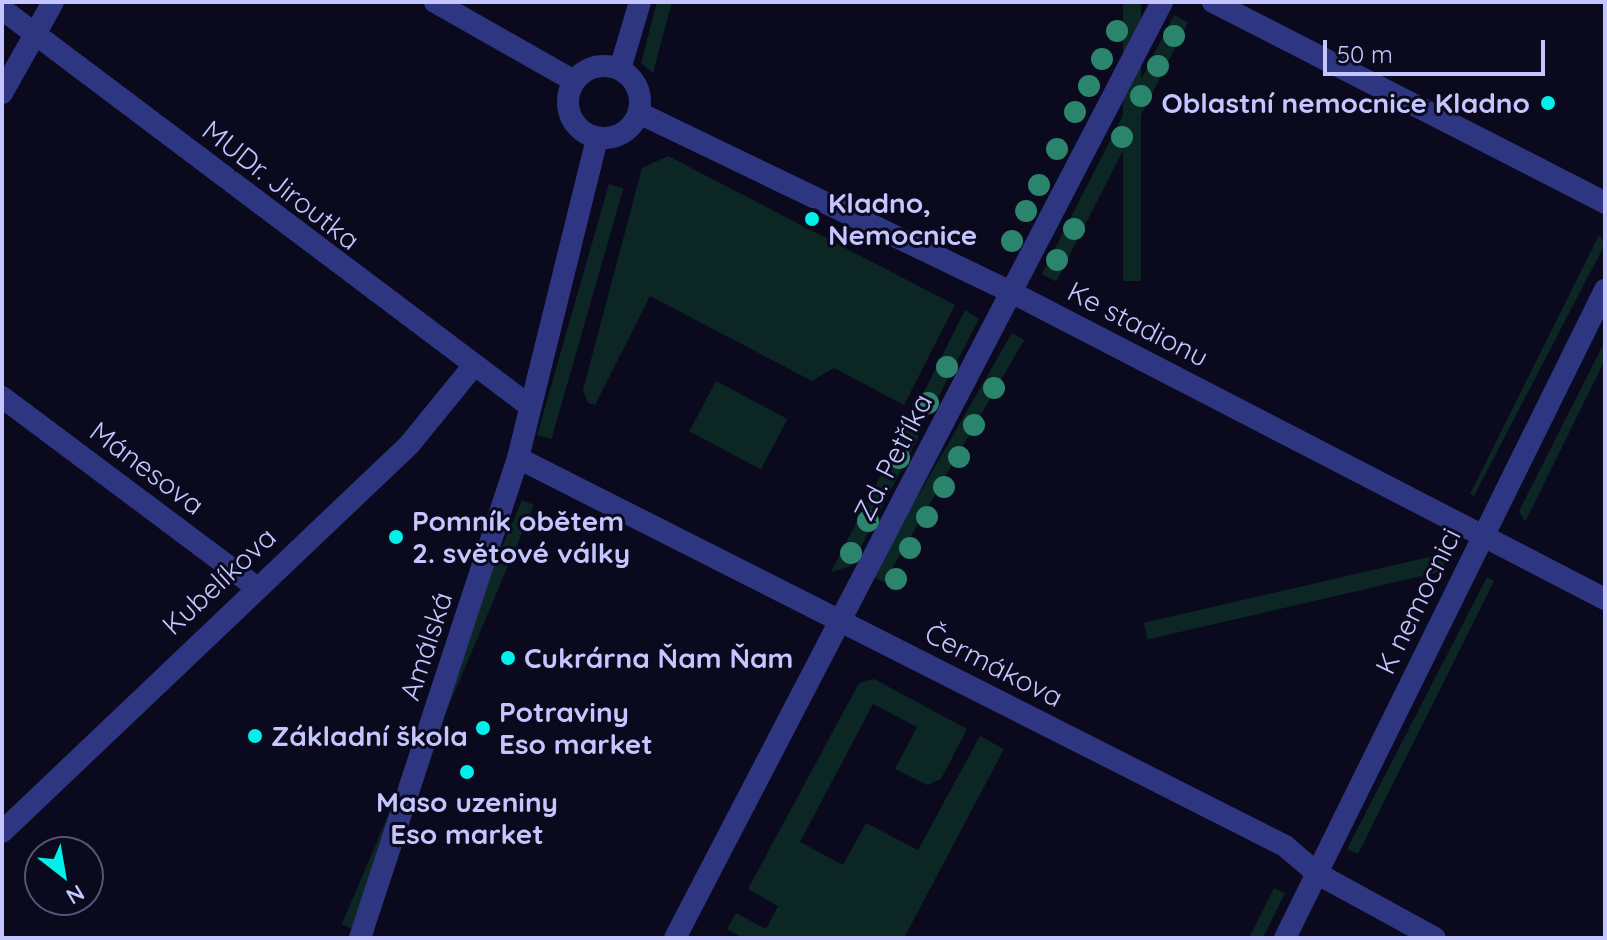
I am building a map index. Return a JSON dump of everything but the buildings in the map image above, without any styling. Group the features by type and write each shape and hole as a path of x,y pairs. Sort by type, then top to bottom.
{"street":[{"path":"2,93 53,2"},
{"path":"435,2 574,81"},
{"path":"620,69 640,2"},
{"name":"Zd. Petříka","path":"675,938 845,621 1162,2"},
{"path":"1213,2 1605,203"},
{"name":"MUDr. Jiroutka","path":"2,9 471,369 527,404"},
{"path":"590,68 620,69 635,83 639,113 618,136 597,138 579,129 568,111 574,81 590,68"},
{"name":"Ke stadionu","path":"639,113 1011,292 1605,599"},
{"name":"Amálská","path":"360,938 518,458 527,404 597,138"},
{"name":"K nemocnici","path":"1285,938 1605,290"},
{"name":"Kubelíkova","path":"4,824 409,445 471,369"},
{"name":"Mánesova","path":"2,397 256,587"},
{"name":"Čermákova","path":"518,458 1285,846 1318,874 1435,938"}],"green space":[{"path":"657,2 672,2 653,73 641,63"},
{"path":"1123,2 1141,2 1141,281 1123,281"},
{"path":"1174,15 1188,22 1056,282 1042,274"},
{"path":"668,156 955,305 904,405 834,368 812,381 650,296 595,405 588,403 583,390 642,168"},
{"path":"609,184 623,188 551,439 537,435"},
{"path":"1599,235 1605,244 1474,496 1470,494"},
{"path":"965,310 979,319 927,419 915,410"},
{"path":"1012,333 1024,340 884,582 872,575"},
{"path":"1605,341 1605,360 1525,522 1519,511"},
{"path":"716,381 788,419 761,469 689,431"},
{"path":"905,428 919,436 851,566 831,572"},
{"path":"522,500 534,505 354,929 342,924"},
{"path":"1442,554 1446,571 1148,639 1144,623"},
{"path":"1487,577 1494,581 1358,854 1347,849"},
{"path":"874,679 967,729 941,779 927,785 895,769 917,727 873,704 800,842 843,865 866,823 918,850 980,736 1004,749 904,938 744,938 727,929 736,913 766,929 778,906 748,889 859,683"},
{"path":"1274,888 1285,893 1263,938 1249,938"}],"place":[{"name":"Oblastní nemocnice Kladno","path":"1548,103"},
{"name":"Kladno, Nemocnice","path":"812,219"},
{"name":"Pomník obětem 2. světové války","path":"396,537"},
{"name":"Cukrárna Ňam Ňam","path":"508,658"},
{"name":"Potraviny Eso market","path":"483,728"},
{"name":"Základní škola","path":"255,736"},
{"name":"Maso uzeniny Eso market","path":"467,772"}]}
